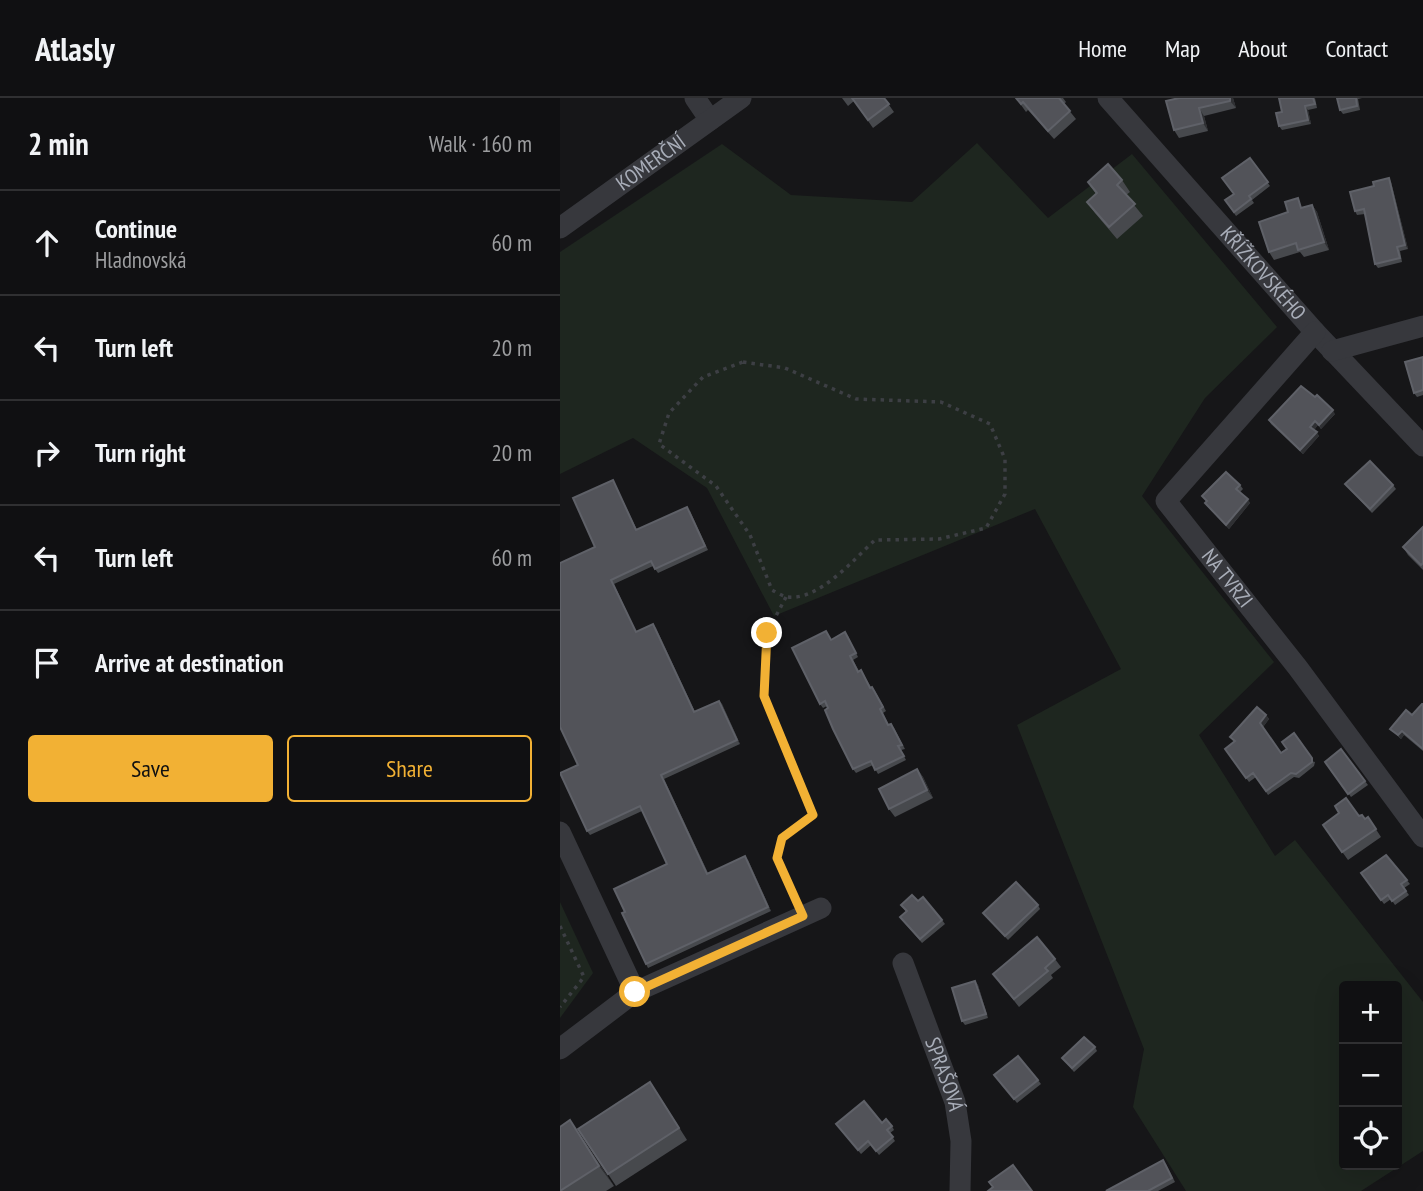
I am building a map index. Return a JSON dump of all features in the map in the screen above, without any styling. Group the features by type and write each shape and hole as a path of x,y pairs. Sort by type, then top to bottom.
{"street":[{"path":"695,98 710,120"},
{"name":"KOMERČNÍ","path":"560,228 741,98"},
{"name":"KŘÍŽKOVSKÉHO","path":"1108,98 1332,351 1423,446"},
{"path":"1332,351 1423,326"},
{"name":"NA TVRZI","path":"1315,332 1166,500 1298,668 1423,837"},
{"path":"560,832 635,992"},
{"path":"560,1049 635,992 812,912"},
{"name":"SPRAŠOVÁ","path":"903,962 955,1102 961,1141 960,1191"}],"path":[{"path":"743,362 785,368 856,399 941,402 990,424 1005,459 1005,494 986,528 939,539 875,540 830,582 807,595 786,597 772,590 750,535 716,486 659,444 670,413 703,377 743,362"},
{"path":"786,597 767,633 764,696 813,815 782,838 777,858 812,912"},
{"path":"560,926 584,976 560,1007"}],"shaded area":[{"path":"977,143 1048,218 1132,154 1277,327 1205,398 1142,496 1274,662 1199,735 1275,856 1295,840 1423,1002 1423,1151 1402,1165 1402,981 1339,981 1339,1170 1394,1170 1361,1191 1186,1191 1133,1107 1144,1049 1017,725 1121,669 1035,509 774,616 707,488 633,438 560,474 560,252 722,144 791,195 912,202"},
{"path":"560,902 593,973 560,1018"}],"building":[{"path":"852,98 884,98 889,104 868,120"},
{"path":"1016,98 1059,98 1070,111 1048,131 1023,102 1021,104"},
{"path":"1179,98 1230,98 1230,101 1199,108 1203,123 1174,130 1166,101"},
{"path":"1279,98 1313,98 1315,104 1305,106 1308,120 1279,126 1276,113 1282,112"},
{"path":"1337,98 1356,98 1357,106 1340,110"},
{"path":"1250,158 1268,182 1234,212 1225,200 1234,194 1222,178"},
{"path":"1108,164 1122,180 1117,185 1135,204 1109,227 1087,202 1097,193 1088,182"},
{"path":"1389,178 1405,245 1397,247 1400,258 1375,264 1364,209 1355,211 1350,192 1374,186 1373,182"},
{"path":"1298,198 1301,208 1312,205 1324,242 1298,250 1296,243 1269,252 1259,222 1288,212 1285,202"},
{"path":"1423,357 1423,390 1414,393 1405,362"},
{"path":"1301,386 1315,397 1317,395 1333,410 1319,425 1315,421 1310,427 1317,432 1300,450 1269,420"},
{"path":"1370,461 1393,485 1370,509 1345,484"},
{"path":"1226,472 1240,485 1236,489 1248,499 1226,525 1205,503 1207,501 1202,496"},
{"path":"613,480 636,530 687,507 705,546 655,569 651,561 611,580 636,632 653,624 694,712 719,701 737,740 661,775 707,874 745,856 768,907 646,964 614,889 667,864 640,806 587,831 560,773 578,765 560,727 560,563 595,547 573,498"},
{"path":"1423,527 1423,563 1421,565 1403,547"},
{"path":"826,631 831,640 845,632 856,653 850,656 858,672 861,670 870,688 872,687 883,707 880,709 888,725 891,724 902,745 898,746 904,756 875,770 871,761 853,769 825,710 828,708 825,701 820,704 792,648"},
{"path":"1422,704 1423,749 1402,731 1398,735 1390,729 1406,710 1412,715"},
{"path":"1257,707 1266,715 1260,723 1281,753 1287,749 1282,742 1294,733 1312,758 1312,762 1296,774 1291,773 1266,791 1253,773 1246,778 1225,749 1235,741 1230,737"},
{"path":"1341,749 1365,781 1348,794 1325,762"},
{"path":"917,769 927,790 889,809 879,789"},
{"path":"1346,798 1359,816 1362,815 1365,819 1368,817 1376,829 1342,852 1323,825 1339,813 1335,806"},
{"path":"1386,855 1407,880 1401,884 1406,891 1392,901 1388,895 1381,900 1361,873"},
{"path":"1016,882 1038,905 1005,936 983,913"},
{"path":"912,895 918,901 923,897 942,920 920,939 900,917 907,911 901,905"},
{"path":"1037,937 1055,959 1045,968 1048,971 1014,999 993,974"},
{"path":"975,981 986,1014 962,1021 952,988"},
{"path":"1084,1037 1095,1047 1072,1068 1062,1058"},
{"path":"1018,1056 1038,1080 1014,1099 994,1075"},
{"path":"650,1082 679,1128 608,1174 578,1129"},
{"path":"864,1101 882,1123 886,1119 892,1126 887,1130 893,1137 876,1151 868,1141 858,1150 836,1124"},
{"path":"570,1120 599,1166 560,1191 560,1127"},
{"path":"1163,1160 1172,1178 1148,1191 1106,1191"},
{"path":"1013,1165 1032,1191 988,1191 993,1187 989,1182"}],"route":[{"path":"635,992 803,916 777,858 782,838 813,815 764,696 767,633"}]}
